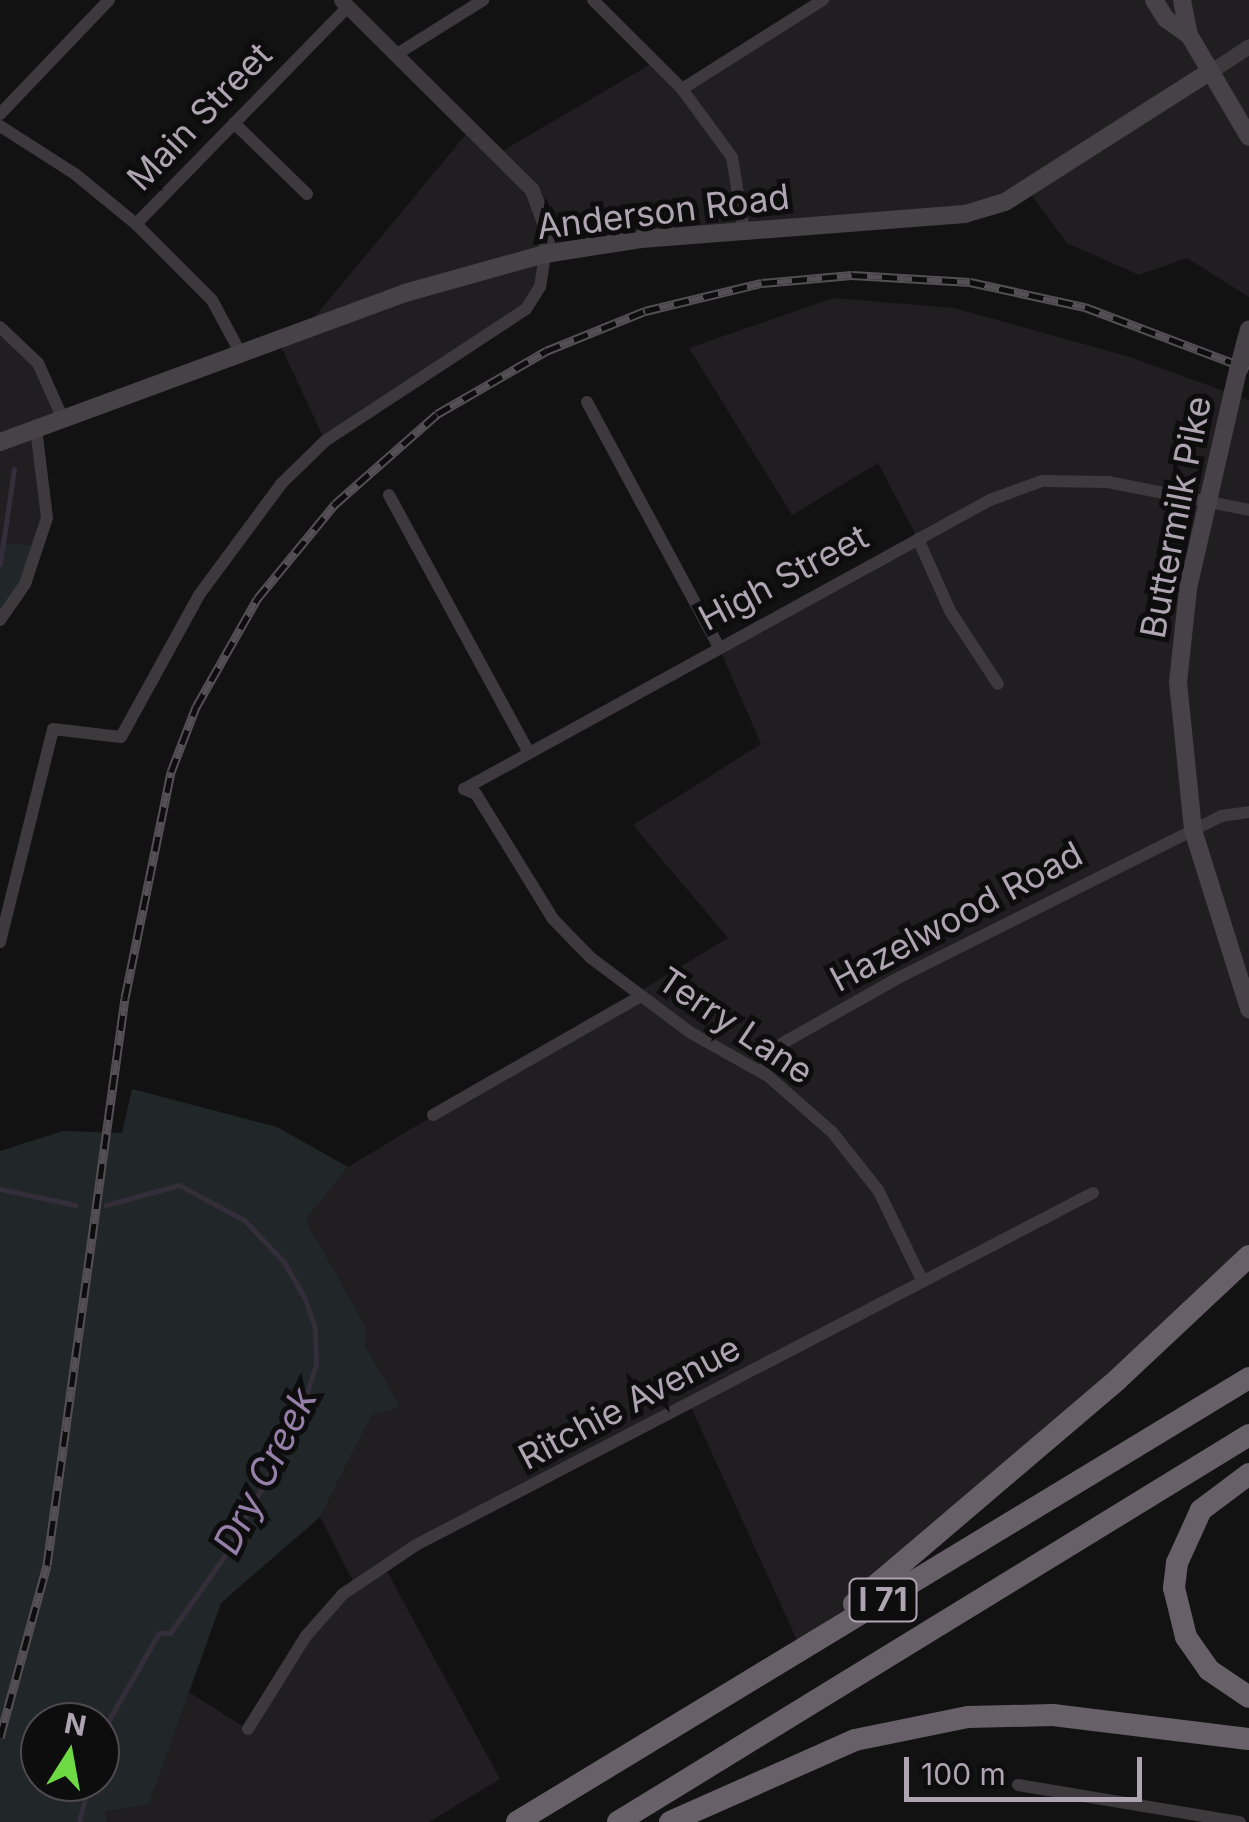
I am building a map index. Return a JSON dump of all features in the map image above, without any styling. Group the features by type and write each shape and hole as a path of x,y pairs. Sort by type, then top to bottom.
{"highway":[{"path":"801,1649 1117,1380 1249,1256"},
{"name":"I 71","path":"518,1822 1249,1378"},
{"name":"I 71","path":"618,1822 1249,1436"},
{"path":"1249,1474 1201,1510 1174,1588 1186,1637 1208,1670 1249,1697"},
{"path":"670,1822 855,1740 968,1717 1053,1715 1249,1739"}],"main road":[{"path":"1154,0 1166,19 1189,35"},
{"path":"1182,0 1189,35 1249,137"},
{"name":"Anderson Road","path":"0,442 405,293 545,254 744,231 965,214 1005,202 1211,71"},
{"name":"Buttermilk Pike","path":"1249,329 1223,427 1180,640 1180,724 1193,830 1249,1009"}],"street":[{"path":"0,114 109,0"},
{"path":"398,54 483,0"},
{"path":"593,0 682,89 732,157 744,231"},
{"path":"682,89 823,0"},
{"path":"0,942 53,728 116,738 199,595 281,484 325,441 526,309 540,288 548,234 532,190 345,4"},
{"name":"Main Street","path":"136,224 345,4"},
{"name":"Anderson Road","path":"1211,71 1249,46"},
{"path":"234,123 307,194"},
{"path":"0,126 76,174 136,224 212,300 241,354"},
{"path":"0,326 38,362 62,419"},
{"path":"587,402 718,646"},
{"path":"0,620 25,584 46,518 48,486 36,429"},
{"name":"High Street","path":"500,836 476,794 464,788 918,539 1042,481 1084,479 1249,510"},
{"path":"389,496 528,751"},
{"path":"918,539 950,611 998,684"},
{"name":"Hazelwood Road","path":"761,1072 774,1050 816,1024 1221,816 1249,812"},
{"name":"Terry Lane","path":"500,836 553,919 639,997 761,1072 832,1132 863,1170 916,1257 921,1278"},
{"path":"433,1115 639,997"},
{"name":"Ritchie Avenue","path":"248,1729 306,1636 364,1578 921,1278 1093,1192"},
{"path":"1018,1785 1240,1822"}],"shaded area":[{"path":"823,0 1249,0 1249,297 1187,258 1139,275 1067,243 1028,191 1005,202 546,254 532,304 325,441 278,340 303,331 472,127 499,153 656,61 682,89"},
{"path":"833,298 954,308 1127,356 1249,400 1249,1256 801,1649 690,1405 384,1566 500,1779 429,1822 107,1822 105,1812 149,1804 189,1692 247,1729 306,1636 355,1585 320,1517 371,1416 399,1407 365,1346 366,1327 304,1220 348,1167 728,938 633,825 761,744 718,645 918,539 878,463 792,515 689,348"},
{"path":"0,327 24,345 63,419 36,429 46,475 40,545 0,543"},
{"path":"0,543 40,545 0,620"},
{"path":"132,1089 277,1127 348,1167 305,1220 366,1327 365,1346 400,1407 371,1416 320,1517 221,1603 149,1804 105,1812 107,1822 0,1822 0,1151 63,1131 122,1133"}],"waterway":[{"name":"Dry Creek","path":"0,564 14,469"},
{"name":"Dry Creek","path":"106,1205 179,1185 244,1220 284,1262 305,1299 315,1328 316,1364 297,1424 223,1558 170,1633 159,1633 119,1702"},
{"name":"Dry Creek","path":"0,1189 75,1205"},
{"name":"Dry Creek","path":"79,1822 84,1802"}],"railway":[{"path":"0,1737 47,1565 125,998 171,772 196,707 257,599 335,504 437,414 546,351 645,311 762,283 852,275 970,282 1085,307 1249,369"}]}
